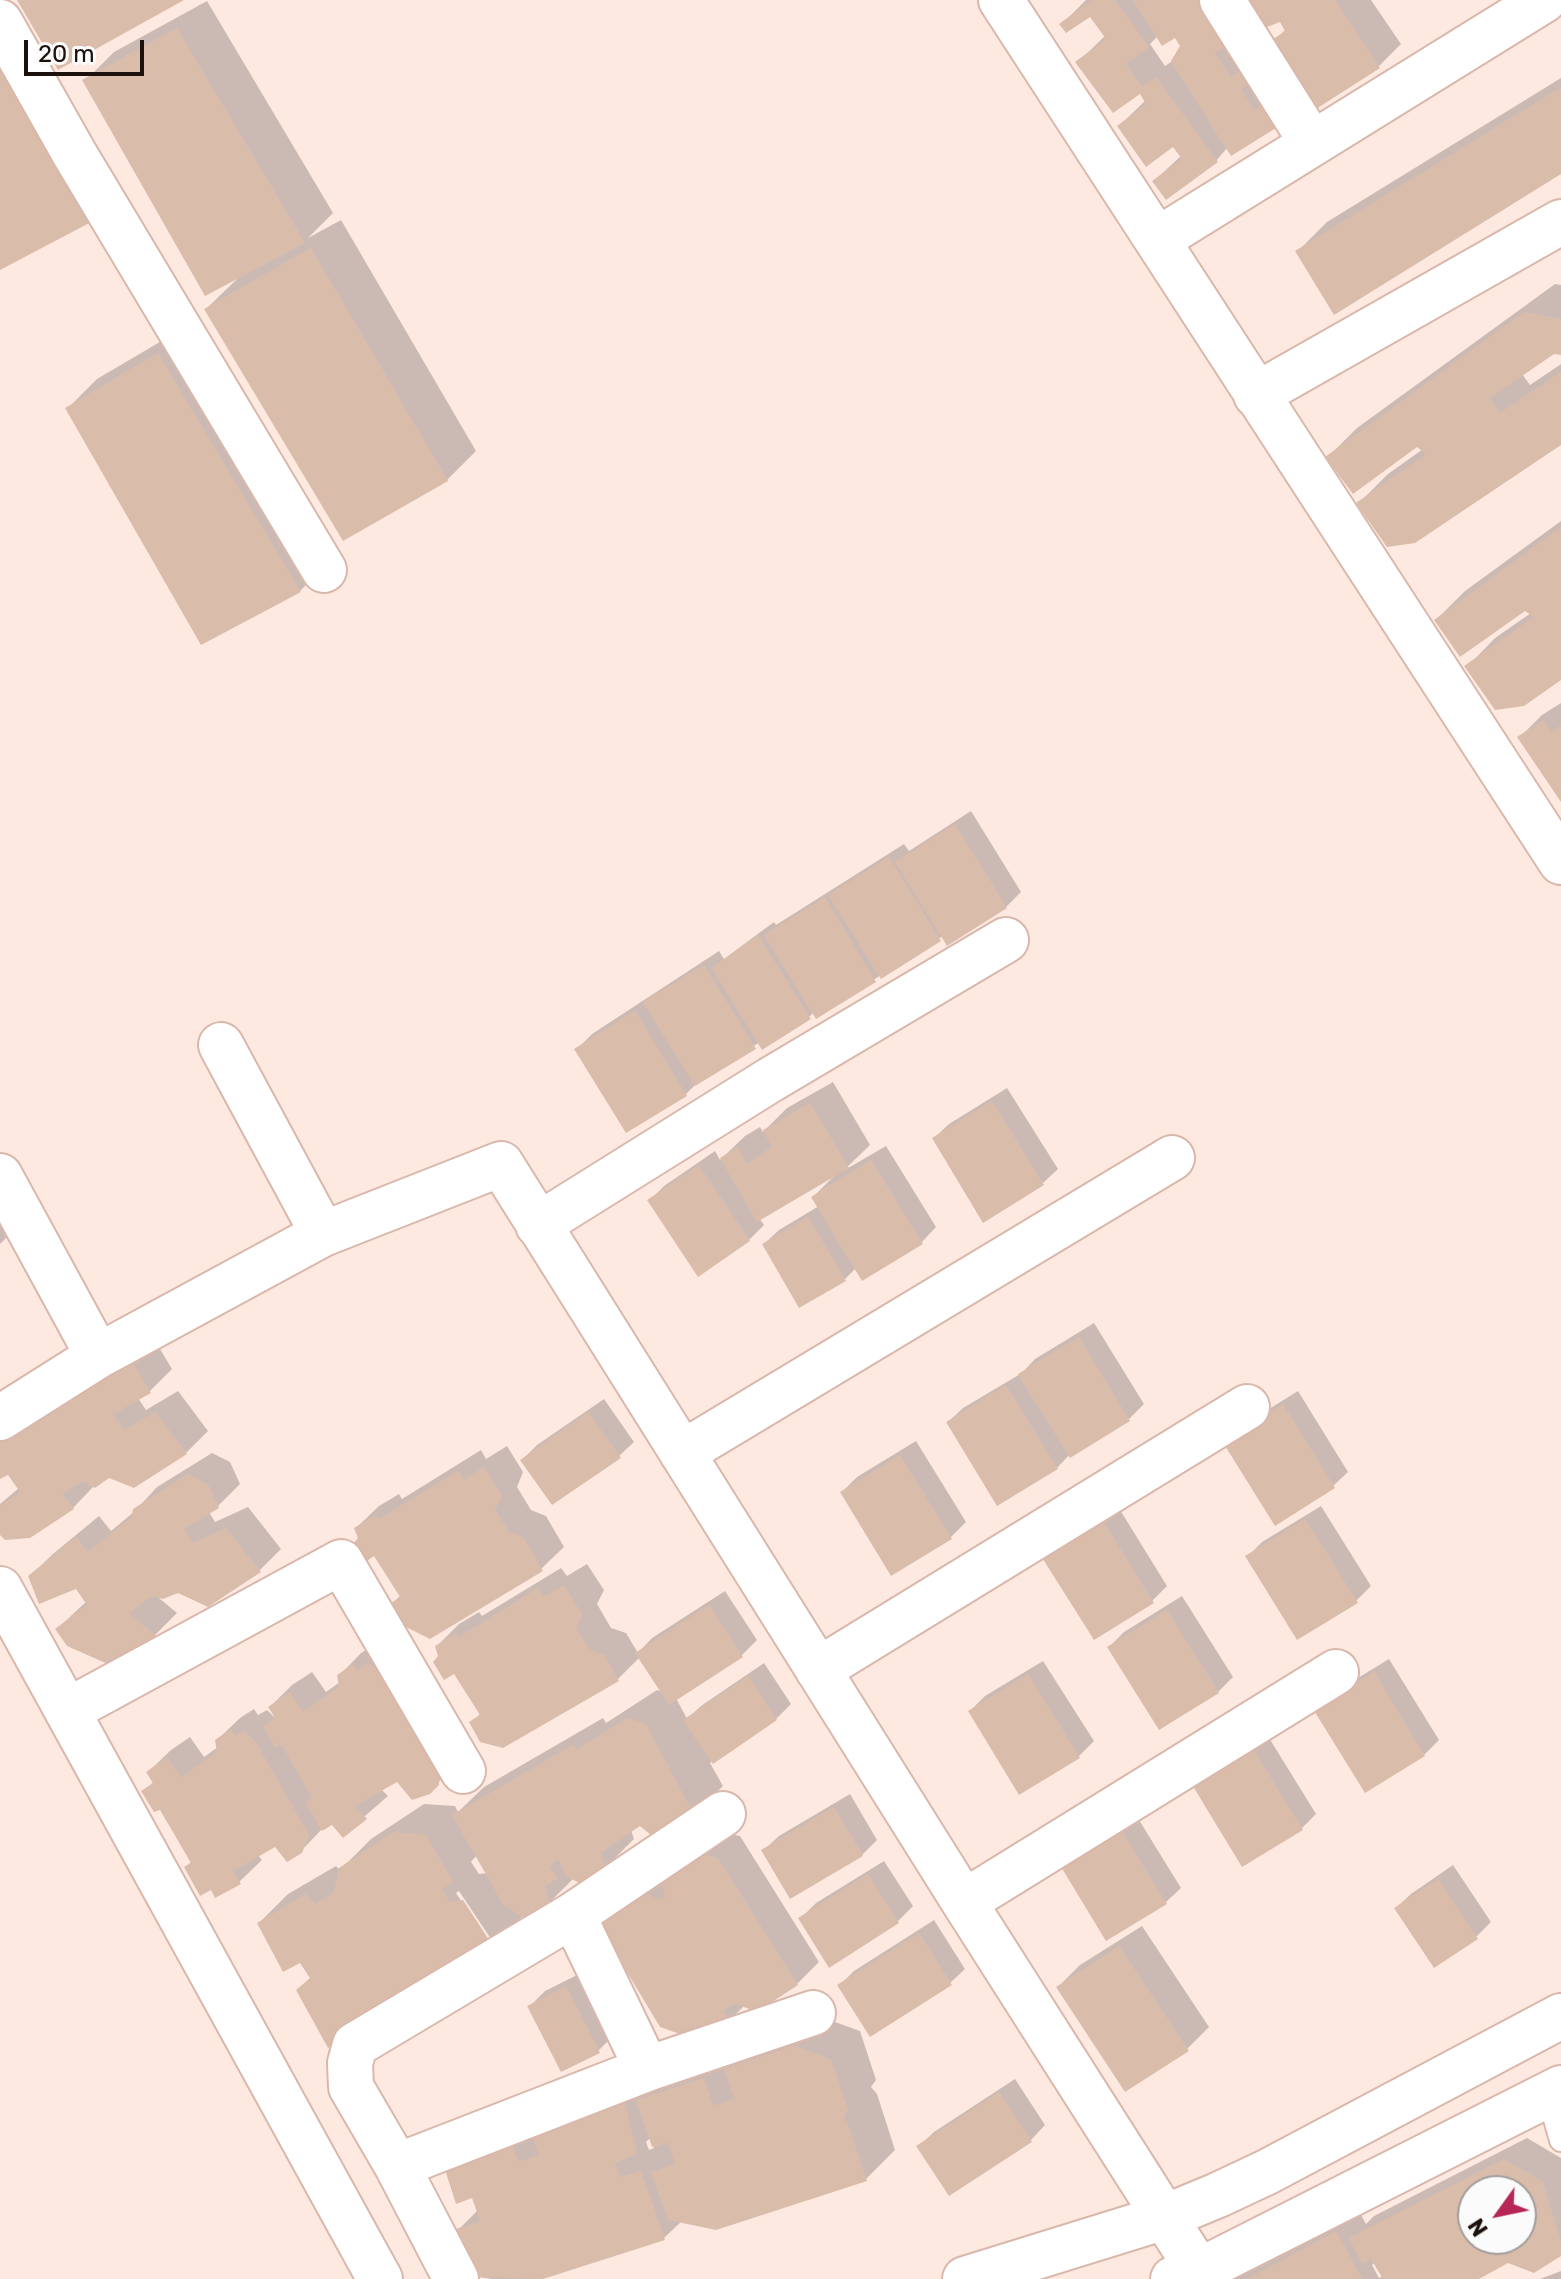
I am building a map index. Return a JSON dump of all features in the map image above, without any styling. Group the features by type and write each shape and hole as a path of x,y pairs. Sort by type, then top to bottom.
{"street":[{"path":"1001,0 1561,862"},
{"path":"1222,0 1312,143"},
{"path":"1157,240 1544,0"},
{"path":"0,22 74,153 324,570"},
{"path":"1256,395 1561,222"},
{"path":"538,1225 770,1080 1006,940"},
{"path":"221,1045 323,1234"},
{"path":"682,1453 1172,1158"},
{"path":"0,1418 98,1356 323,1234 501,1164 1165,2217 1186,2275 1554,2092"},
{"path":"0,1176 98,1356"},
{"path":"818,1670 1247,1407"},
{"path":"67,1711 341,1562 463,1771"},
{"path":"0,1589 380,2279"},
{"path":"964,1902 1336,1672"},
{"path":"456,2279 397,2166 351,2087 350,2063 355,2045 573,1915 723,1814"},
{"path":"573,1915 647,2069"},
{"path":"397,2166 647,2069 813,2013"},
{"path":"965,2279 1165,2217 1267,2172 1561,2016"}],"lane":[{"path":"1554,2092 1561,2140"}],"building":[{"path":"17,0 184,0 58,70"},
{"path":"1092,0 1115,0 1149,47 1126,64 1142,87 1156,77 1218,162 1166,200 1152,181 1182,159 1173,147 1146,167 1117,126 1146,104 1140,94 1113,113 1075,62 1106,39 1090,17 1066,33 1059,24"},
{"path":"1133,0 1199,0 1228,45 1215,53 1231,77 1245,68 1253,81 1241,89 1254,110 1269,100 1284,123 1231,156 1171,61 1180,46 1175,38 1162,46"},
{"path":"1248,0 1335,0 1380,68 1316,109 1272,40 1285,31 1280,22 1267,27"},
{"path":"177,28 305,243 205,296 82,80"},
{"path":"0,60 95,220 0,270"},
{"path":"1561,87 1561,174 1334,315 1295,251"},
{"path":"311,248 448,481 343,541 204,309"},
{"path":"1524,312 1561,319 1561,355 1554,354 1490,398 1500,413 1561,372 1561,445 1415,543 1387,547 1356,503 1426,454 1417,447 1353,494 1325,457"},
{"path":"158,353 301,592 201,645 65,408"},
{"path":"1561,527 1561,680 1524,706 1495,710 1464,666 1534,617 1525,611 1460,657 1434,620"},
{"path":"1543,720 1551,732 1561,725 1561,802 1517,737"},
{"path":"955,824 1007,908 947,946 895,862"},
{"path":"889,857 941,941 881,979 828,895"},
{"path":"825,897 876,982 816,1019 764,935"},
{"path":"758,935 811,1019 762,1050 712,968"},
{"path":"704,965 756,1049 695,1086 643,1002"},
{"path":"635,1011 687,1096 626,1133 574,1049"},
{"path":"992,1101 1044,1185 983,1223 932,1138"},
{"path":"810,1103 849,1168 757,1222 720,1158 737,1147 747,1164 772,1147 763,1130"},
{"path":"871,1160 923,1244 862,1281 811,1197"},
{"path":"699,1165 750,1241 698,1277 647,1200"},
{"path":"808,1217 846,1281 799,1308 762,1244"},
{"path":"1079,1337 1130,1421 1070,1458 1018,1374"},
{"path":"115,1356 135,1366 151,1393 113,1414 124,1430 155,1412 187,1454 134,1488 109,1478 95,1488 83,1481 62,1494 74,1509 30,1538 5,1540 0,1535 0,1506 20,1492 8,1475 0,1479 0,1426 45,1415 67,1405 60,1391"},
{"path":"1006,1385 1058,1469 997,1506 946,1422"},
{"path":"1283,1404 1335,1488 1275,1526 1222,1441"},
{"path":"588,1412 621,1458 552,1505 520,1460"},
{"path":"900,1455 952,1539 891,1576 840,1492"},
{"path":"484,1467 502,1496 495,1510 509,1532 524,1538 543,1571 430,1639 400,1624 388,1605 400,1597 374,1556 364,1563 353,1544 358,1538 354,1528 376,1515 379,1519 458,1471 464,1480"},
{"path":"188,1474 208,1484 219,1508 184,1529 193,1543 226,1528 261,1572 208,1607 178,1593 163,1599 152,1596 129,1613 156,1636 110,1665 67,1646 55,1629 87,1605 76,1589 39,1604 28,1576 76,1537 88,1552 132,1516 133,1509"},
{"path":"1102,1519 1154,1603 1094,1640 1041,1556"},
{"path":"1305,1519 1358,1603 1297,1640 1245,1556"},
{"path":"564,1585 582,1614 576,1628 589,1649 604,1655 619,1681 503,1748 480,1742 469,1722 480,1715 454,1674 444,1680 433,1662 438,1656 435,1646 456,1633 459,1637 538,1588 544,1597"},
{"path":"709,1605 743,1657 669,1705 635,1653"},
{"path":"1167,1610 1219,1693 1159,1730 1107,1647"},
{"path":"368,1663 380,1671 439,1773 439,1785 430,1794 412,1800 397,1782 355,1806 367,1819 343,1838 332,1825 322,1831 305,1802 312,1798 282,1745 275,1747 263,1727 275,1718 268,1707 289,1692 303,1712 339,1687 337,1675 353,1664 357,1671"},
{"path":"1374,1672 1425,1756 1365,1793 1313,1709"},
{"path":"1028,1674 1080,1758 1019,1795 968,1711"},
{"path":"748,1676 777,1720 713,1764 683,1720"},
{"path":"627,1718 646,1724 695,1817 658,1841 640,1826 600,1853 606,1869 584,1886 567,1876 558,1859 549,1867 558,1878 545,1886 550,1905 524,1918 503,1904 452,1815 573,1745 576,1750"},
{"path":"231,1729 235,1736 244,1731 255,1741 309,1835 302,1853 287,1862 275,1847 233,1871 241,1884 215,1898 211,1890 200,1896 184,1867 191,1863 160,1810 154,1812 141,1791 153,1783 146,1772 167,1757 181,1778 217,1752 215,1740"},
{"path":"1251,1746 1303,1830 1242,1867 1191,1783"},
{"path":"834,1807 863,1856 790,1899 761,1850"},
{"path":"1115,1820 1167,1904 1106,1941 1055,1857"},
{"path":"393,1832 426,1835 453,1882 441,1889 450,1902 463,1900 495,1949 328,2048 296,1990 310,1978 300,1963 283,1972 257,1923 306,1894 315,1904 334,1892 339,1868"},
{"path":"706,1855 718,1858 798,1985 757,2012 736,2004 723,2010 730,2023 697,2040 660,2027 594,1917 640,1889 656,1899 665,1897 661,1880"},
{"path":"868,1874 899,1923 829,1968 798,1918"},
{"path":"1438,1879 1478,1939 1434,1968 1394,1908"},
{"path":"919,1933 952,1985 870,2037 837,1985"},
{"path":"1119,1946 1189,2051 1125,2092 1056,1987"},
{"path":"566,1986 600,2053 561,2072 527,2006"},
{"path":"794,2046 831,2059 848,2111 843,2117 867,2181 716,2230 668,2220 651,2172 675,2164 668,2142 652,2147 636,2100 704,2078 713,2106 734,2099 724,2069"},
{"path":"999,2092 1032,2142 949,2196 916,2146"},
{"path":"598,2102 625,2103 637,2154 615,2163 620,2177 641,2171 665,2240 543,2279 472,2277 456,2229 480,2221 472,2198 456,2204 441,2157 508,2134 518,2162 539,2155 529,2125"},
{"path":"1504,2159 1531,2175 1473,2175"},
{"path":"1537,2178 1543,2182 1561,2242 1561,2256 1534,2273 1508,2263 1479,2279 1383,2279 1371,2259 1362,2264 1349,2238 1457,2183 1457,2255 1537,2255"},
{"path":"1336,2231 1362,2279 1247,2279"}]}
